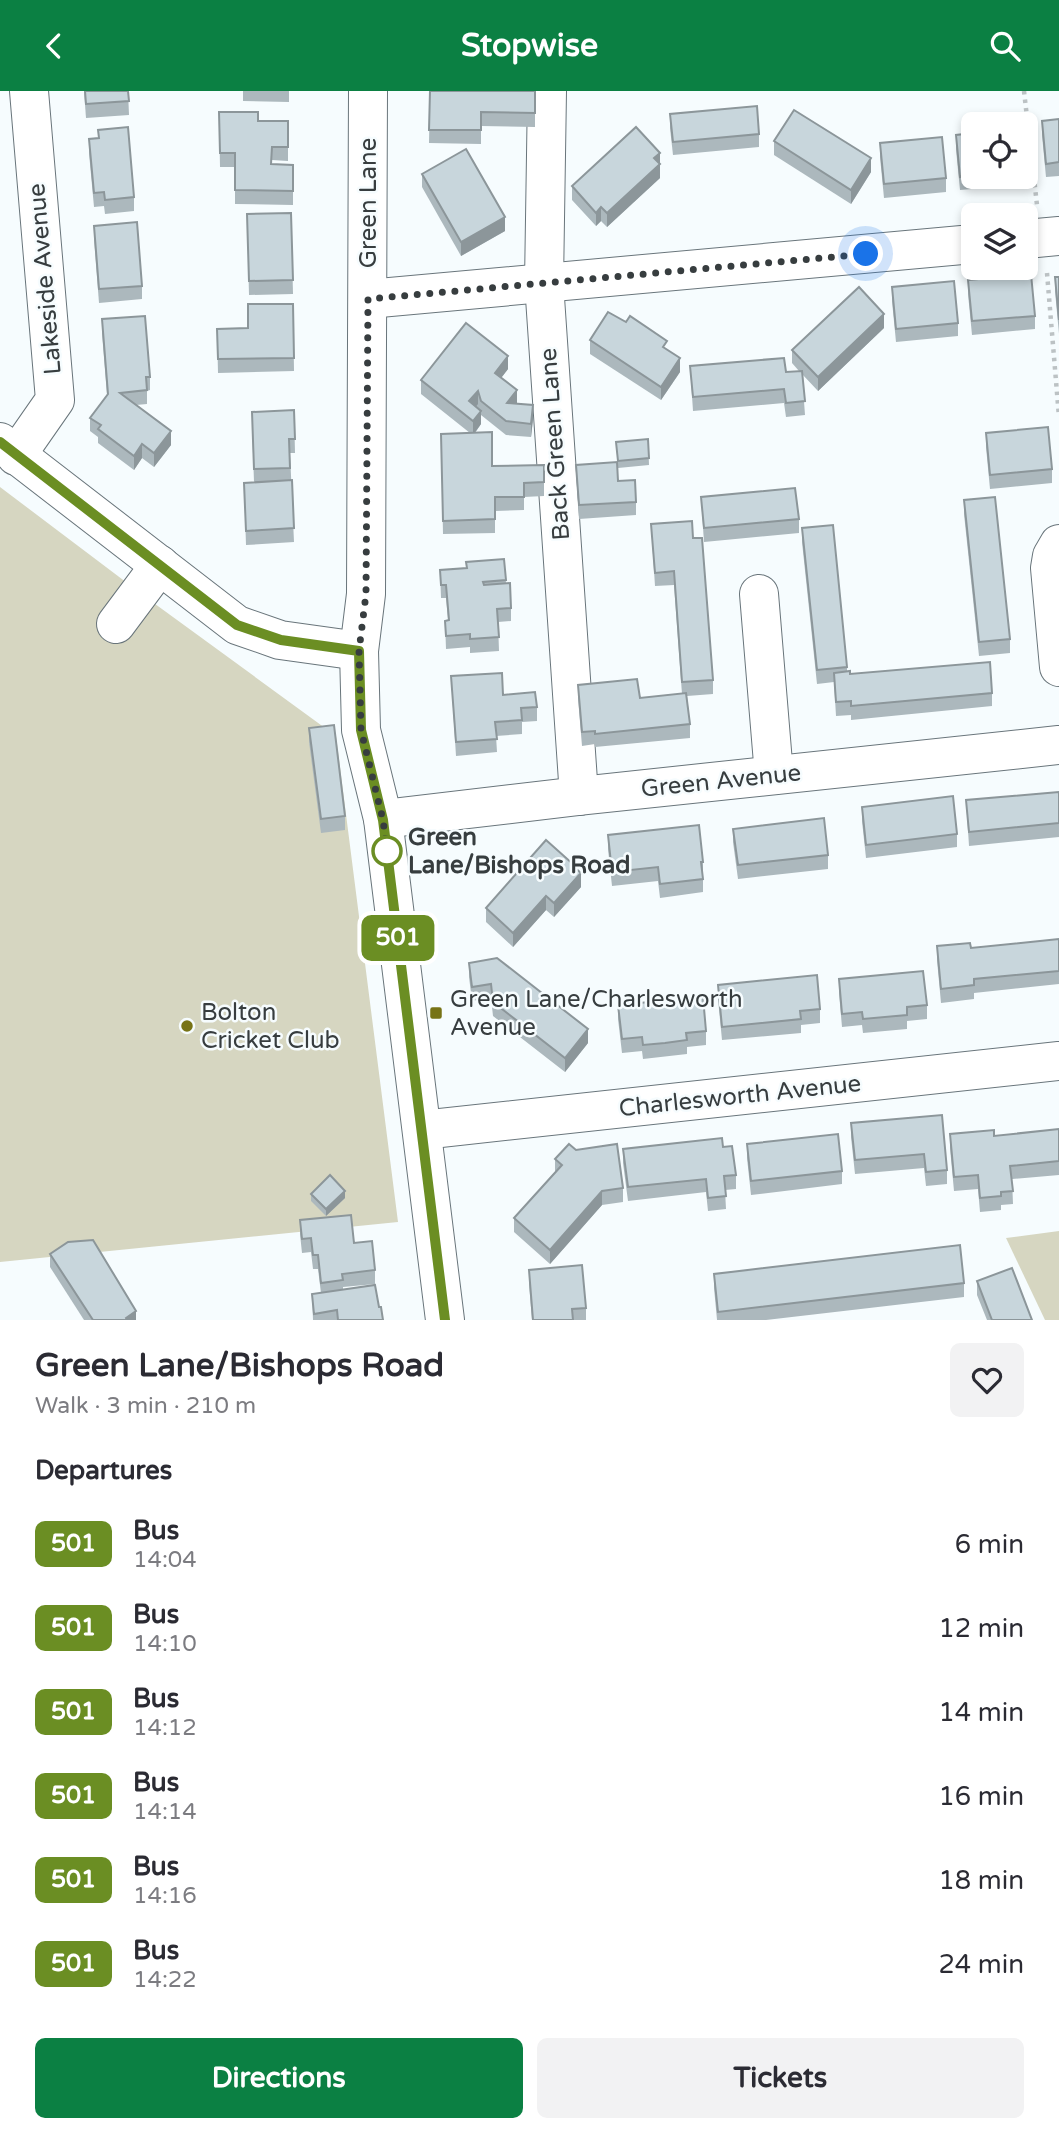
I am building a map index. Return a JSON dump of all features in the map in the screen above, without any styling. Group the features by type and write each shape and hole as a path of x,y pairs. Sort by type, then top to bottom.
{"street":[{"name":"Lakeside Avenue","path":"8,449 55,400 29,91"},
{"name":"Green Lane","path":"359,651 366,594 368,91"},
{"name":"Back Green Lane","path":"547,91 544,283 579,796"},
{"path":"368,299 961,245"},
{"path":"8,449 237,625 281,640 359,651 384,699 387,715 383,820 445,1320"},
{"path":"1059,544 1052,556 1050,568 1059,667"},
{"path":"116,624 160,565"},
{"path":"759,594 774,775"},
{"name":"Green Avenue","path":"383,820 579,796 1059,745"},
{"name":"Charlesworth Avenue","path":"422,1130 1058,1049"}],"path":[{"path":"1024,91 1042,237 1059,417"}],"green space":[{"name":"Bolton Cricket Club","path":"0,487 336,736 398,1222 0,1262"},
{"path":"1059,1231 1059,1320 1045,1320 1006,1238"}],"building":[{"path":"85,91 128,91 129,101 86,104"},
{"path":"430,91 535,91 535,113 481,112 481,130 429,130"},
{"path":"757,106 759,134 673,142 670,114"},
{"path":"794,110 871,158 851,190 774,141"},
{"path":"219,112 258,112 258,121 288,121 288,147 272,147 271,164 293,165 293,191 235,190 235,153 220,153"},
{"path":"1059,119 1059,162 1046,164 1042,121"},
{"path":"128,127 134,197 105,200 104,192 94,193 89,139 99,138 98,130"},
{"path":"636,127 660,153 654,158 660,164 607,213 601,207 596,213 572,186"},
{"path":"961,134 960,177 956,135"},
{"path":"942,137 946,178 884,184 880,143"},
{"path":"466,149 505,217 461,242 422,174"},
{"path":"291,213 293,280 249,281 247,214"},
{"path":"137,222 142,286 99,289 94,226"},
{"path":"1055,277 1059,277 1059,320"},
{"path":"968,280 1032,280 1035,316 972,321"},
{"path":"954,281 958,323 896,329 892,287"},
{"path":"859,287 884,314 818,377 792,350"},
{"path":"248,304 293,304 294,358 218,359 217,329 248,328"},
{"path":"608,312 626,322 630,316 667,341 663,347 680,358 661,387 590,340"},
{"path":"145,316 150,377 146,377 147,390 120,393 171,431 154,453 142,444 134,456 98,429 101,425 90,418 108,394 102,319"},
{"path":"466,323 508,356 495,373 517,390 507,403 533,405 531,424 506,421 481,401 478,391 469,401 481,411 473,421 421,380"},
{"path":"784,358 786,372 802,371 805,401 786,403 784,389 693,397 690,366"},
{"path":"294,410 295,439 289,439 290,468 254,469 252,412"},
{"path":"1048,427 1052,469 990,475 986,433"},
{"path":"492,432 492,466 544,465 544,482 524,483 524,497 495,497 495,519 443,521 441,434"},
{"path":"648,439 649,458 618,461 616,442"},
{"path":"617,462 618,481 635,480 636,502 579,505 576,465"},
{"path":"292,480 294,528 246,531 244,483"},
{"path":"795,488 799,519 704,528 701,497"},
{"path":"995,497 1010,639 979,642 964,500"},
{"path":"692,521 693,538 702,538 713,680 682,682 674,571 655,573 651,524"},
{"path":"833,525 847,667 817,670 802,528"},
{"path":"504,559 506,580 483,582 484,585 510,583 511,608 497,609 499,637 470,639 470,634 446,636 445,621 449,620 446,585 441,585 440,570 467,568 466,562"},
{"path":"990,662 992,693 851,706 851,701 836,702 834,673 850,671 850,674"},
{"path":"502,673 503,695 535,692 537,707 521,708 522,720 495,722 497,739 456,742 451,676"},
{"path":"637,679 640,698 686,693 690,724 595,734 595,731 582,732 578,685"},
{"path":"334,725 345,816 321,819 309,728"},
{"path":"1059,792 1059,823 969,832 966,800"},
{"path":"953,796 957,834 866,845 862,807"},
{"path":"824,818 828,855 738,865 733,829"},
{"path":"699,825 703,879 660,884 658,867 612,872 608,835"},
{"path":"546,840 581,873 554,903 546,896 513,933 486,908"},
{"path":"1059,939 1059,971 974,979 974,985 941,989 937,946 970,943 971,948"},
{"path":"497,958 588,1029 565,1058 493,1002 491,984 472,987 469,963"},
{"path":"923,971 927,1005 907,1007 907,1015 863,1019 862,1012 842,1014 839,979"},
{"path":"817,975 820,1009 800,1011 801,1019 722,1027 718,985"},
{"path":"703,997 706,1031 686,1033 687,1040 665,1043 643,1045 642,1037 622,1039 618,1005"},
{"path":"942,1115 947,1170 926,1172 924,1154 855,1160 851,1123"},
{"path":"1059,1129 1059,1161 1010,1166 1013,1191 1001,1192 1001,1196 980,1198 978,1175 954,1177 950,1134 994,1130 994,1136"},
{"path":"838,1134 842,1171 751,1181 747,1144"},
{"path":"722,1138 723,1147 732,1146 736,1175 724,1176 726,1196 708,1198 706,1179 628,1187 623,1149"},
{"path":"569,1144 576,1150 617,1144 623,1188 602,1191 550,1250 514,1218 562,1165 555,1159"},
{"path":"330,1175 345,1191 326,1209 311,1194"},
{"path":"351,1215 354,1243 372,1241 375,1270 342,1274 343,1280 321,1283 318,1255 313,1255 311,1238 302,1239 300,1220"},
{"path":"93,1240 136,1311 126,1318 127,1320 93,1320 50,1254 68,1242"},
{"path":"960,1245 964,1283 718,1312 714,1274"},
{"path":"582,1265 586,1308 572,1309 573,1320 533,1320 529,1270"},
{"path":"1012,1268 1032,1320 992,1320 977,1281"},
{"path":"375,1285 383,1320 338,1320 337,1310 314,1314 312,1294"}],"bus line":[{"name":"501","path":"0,442 237,625 281,640 359,651 361,730 383,820 445,1320"}],"place":[{"name":"Green Lane/Bishops Road","path":"387,851"},
{"name":"Green Lane/Charlesworth Avenue","path":"436,1013"},
{"name":"Bolton Cricket Club","path":"187,1026"}],"route":[{"path":"387,851 383,820 361,730 359,651 366,594 368,299 866,254"}]}
